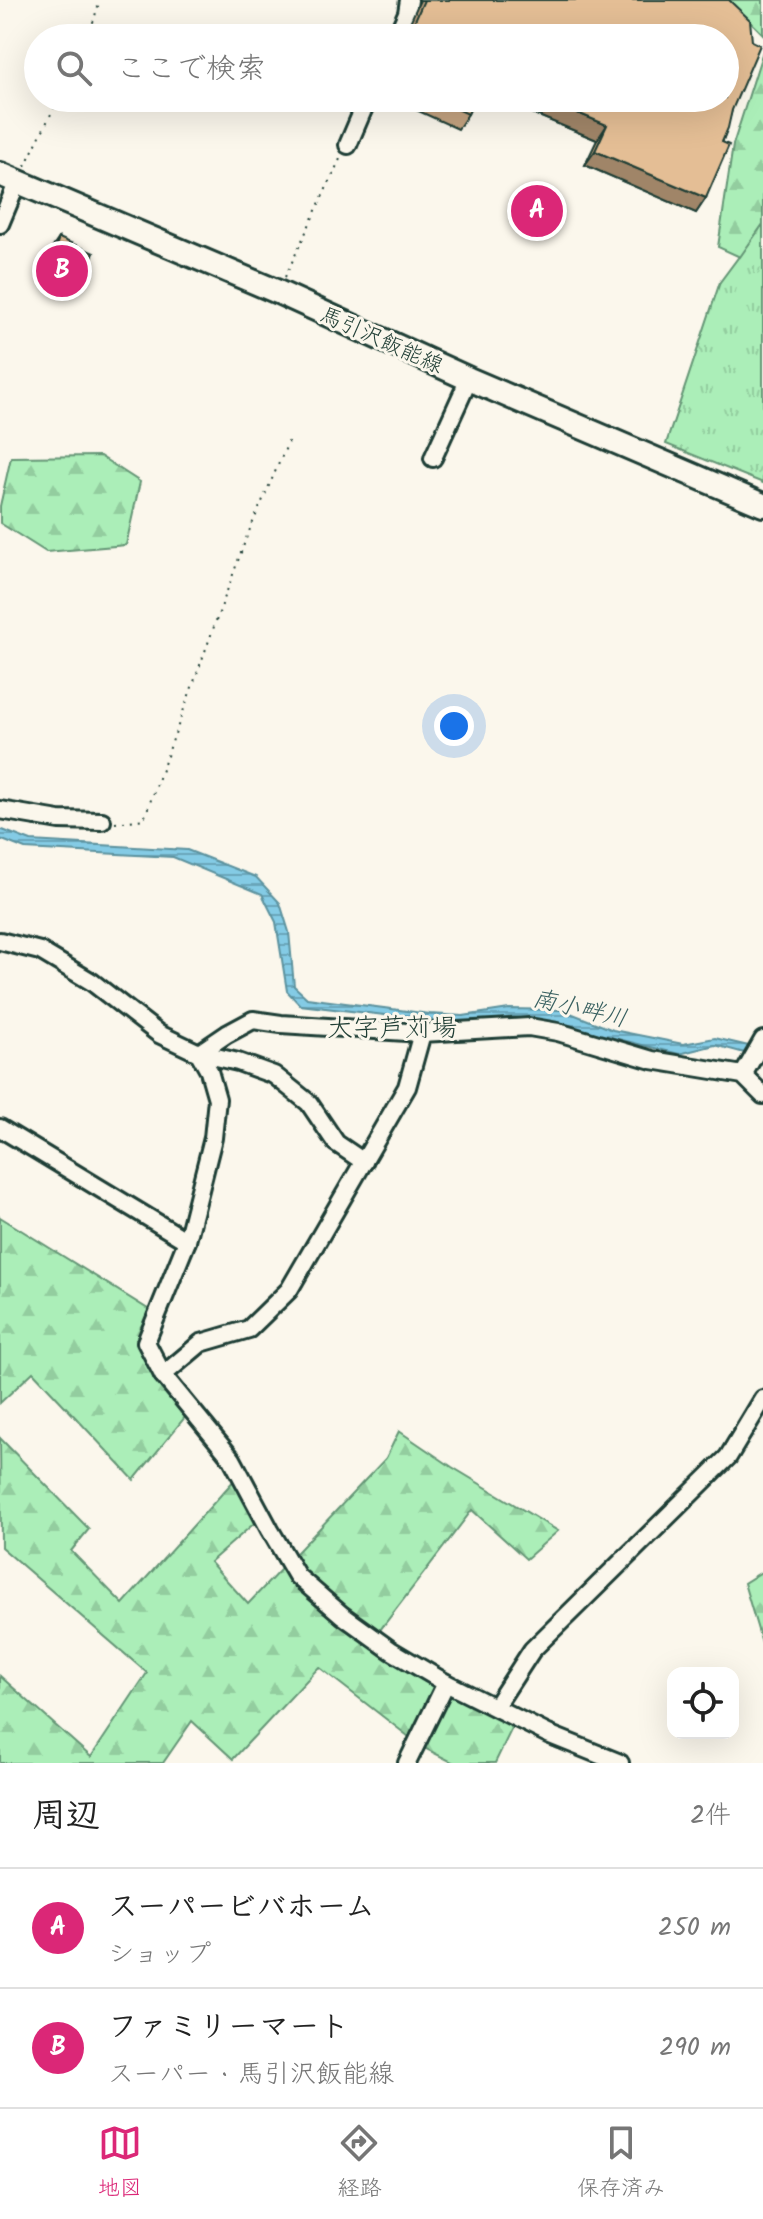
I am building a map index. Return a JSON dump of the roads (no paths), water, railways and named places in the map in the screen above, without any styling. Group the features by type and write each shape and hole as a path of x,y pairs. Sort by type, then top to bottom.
{"main road":[{"name":"馬引沢飯能線","path":"9,177 763,505"}],"street":[{"path":"402,24 409,0"},
{"path":"348,145 362,112"},
{"path":"0,224 9,177"},
{"path":"433,458 469,379"},
{"path":"0,810 59,820 102,821"},
{"path":"0,941 40,951 92,982 159,1034 199,1053 274,1075 309,1103 336,1143 364,1162"},
{"path":"199,1053 253,1020 422,1033 529,1027 652,1060 747,1070"},
{"path":"163,1375 201,1343 249,1329 289,1290 407,1087 422,1033"},
{"path":"747,1070 761,1044"},
{"path":"199,1053 209,1071 217,1099 213,1138 187,1241 146,1342 163,1375 232,1459 297,1576 342,1615 392,1651 446,1683 548,1734 620,1763"},
{"path":"747,1070 763,1095"},
{"path":"0,1128 187,1241"},
{"path":"495,1707 532,1650 728,1457 763,1399"},
{"path":"407,1763 446,1683"}],"water":[{"path":"0,829 31,841 187,850 256,877 280,903 289,932 294,986 307,998 463,1016 509,1009 563,1010 613,1030 683,1044 715,1038 763,1049 763,1058 715,1045 679,1054 561,1025 513,1017 461,1024 300,1005 287,991 276,922 262,894 173,857 25,849 0,839"}],"place":[{"name":"スーパービバホーム","path":"537,211"},
{"name":"ファミリーマート","path":"62,271"}],"district":[{"name":"大字芦苅場","path":"392,1027"}],"water label":[{"name":"南小畔川","path":"580,1008"}]}
